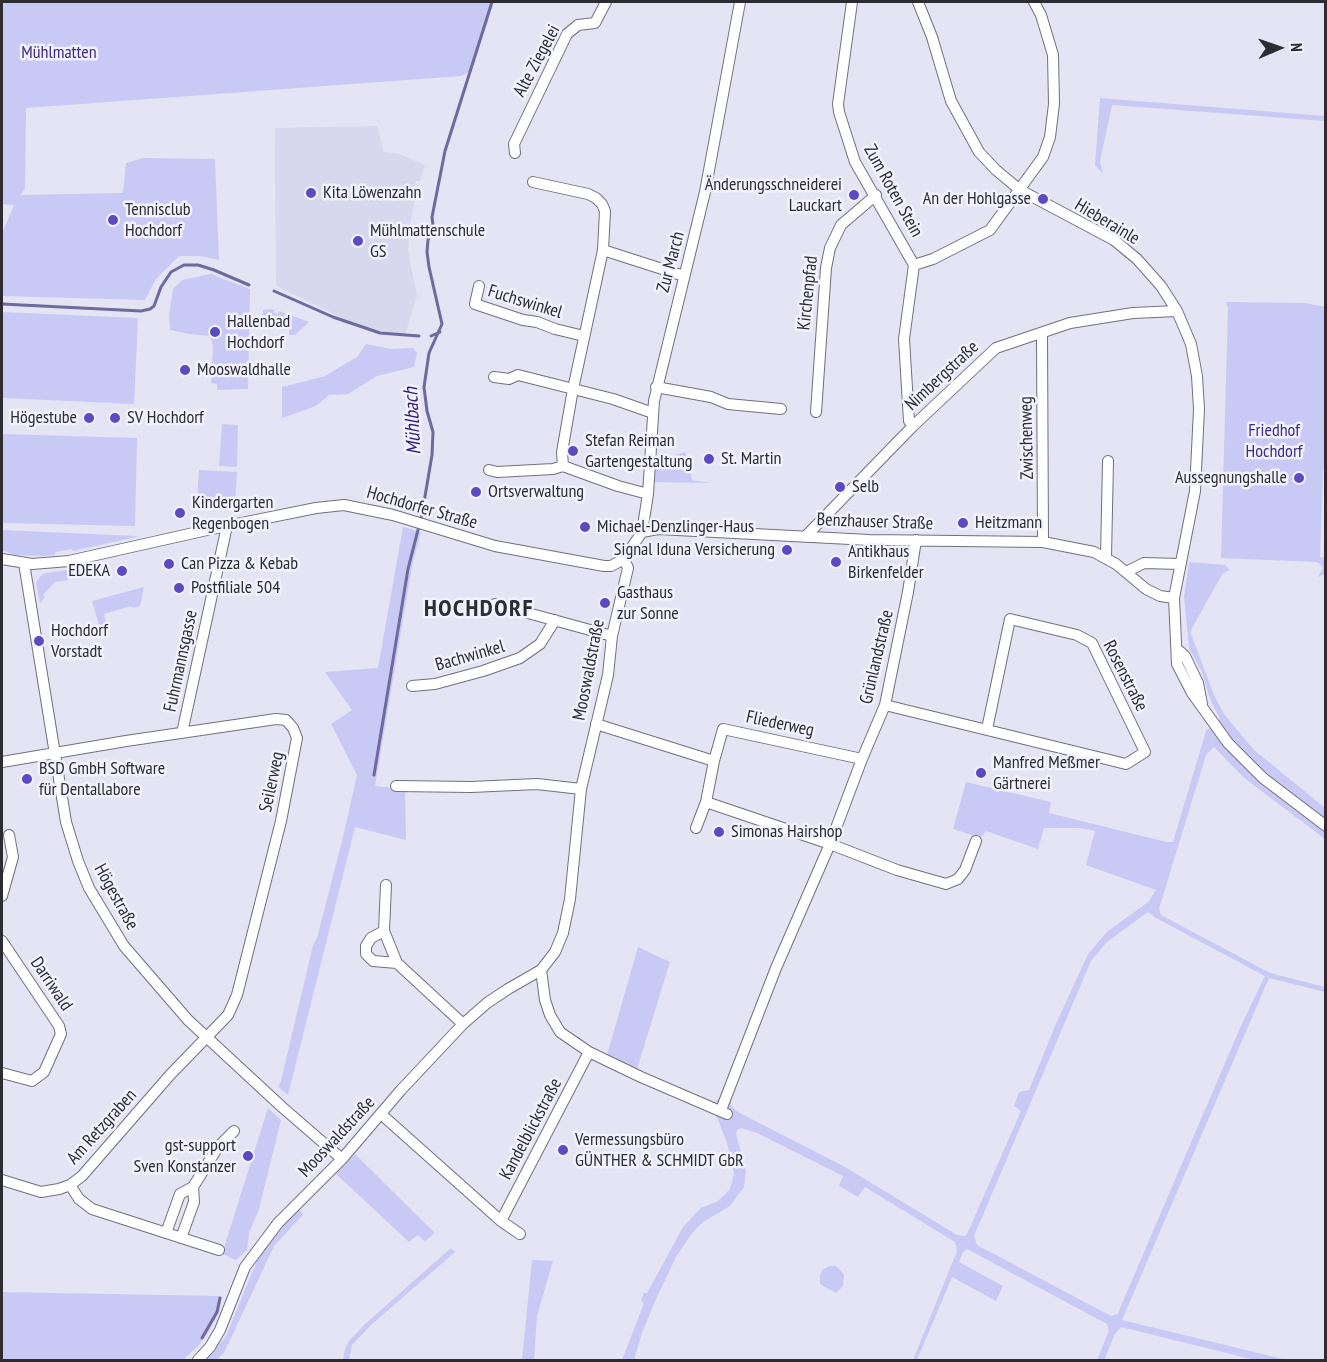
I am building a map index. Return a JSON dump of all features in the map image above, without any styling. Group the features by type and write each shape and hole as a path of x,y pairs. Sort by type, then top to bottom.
{"street":[{"name":"Alte Ziegelei","path":"514,153 514,144 567,34 578,25 595,23 606,2"},
{"name":"Zur March","path":"642,532 648,494 656,387 709,175 740,2"},
{"name":"Zum Roten Stein","path":"852,2 838,104 855,162 915,265 933,260 990,230 1020,190"},
{"name":"Hieberainle","path":"918,2 932,37 951,101 979,152 1020,190 1114,240 1137,259 1161,286 1178,311 1191,344 1197,376 1199,409 1195,491 1174,598 1177,664 1192,693 1228,742 1246,762 1263,778 1326,826"},
{"path":"1020,190 1043,157 1050,137 1054,104 1053,55 1041,15 1034,2"},
{"name":"Fuchswinkel","path":"533,182 596,198 605,211 603,250 573,389 562,453 563,466"},
{"name":"Kirchenpfad","path":"816,412 826,268 830,248 841,225 876,195"},
{"path":"603,250 684,276"},
{"path":"913,426 909,421 904,339 915,265"},
{"name":"Fuchswinkel","path":"479,286 475,304 523,320 585,336"},
{"name":"Nimbergstraße","path":"805,537 913,426 996,348 1070,323 1132,313 1178,311"},
{"name":"Zwischenweg","path":"1042,334 1043,542"},
{"path":"494,377 509,379 518,375 613,399 653,413"},
{"path":"656,387 711,397 728,404 781,409"},
{"path":"1106,557 1108,461"},
{"path":"489,470 497,472 553,469 563,466 648,494"},
{"name":"Hochdorfer Straße","path":"2,559 24,563 69,561 227,526 316,508 344,505 366,508 495,546 603,566 611,566 624,559"},
{"name":"Fuhrmannsgasse","path":"182,733 227,526"},
{"name":"Benzhauser Straße","path":"642,532 658,529 805,537 1043,542 1081,548 1106,557 1146,590 1160,596 1174,598"},
{"path":"624,559 642,532"},
{"name":"Grünlandstraße","path":"589,1052 724,1112 776,968 830,844 885,705 916,540"},
{"name":"Mooswaldstraße","path":"198,1360 210,1347 220,1330 245,1267 278,1223 342,1159 463,1024 508,988 541,970 555,952 563,933 570,899 581,789 608,675 612,636 628,568 624,559"},
{"name":"Högestraße","path":"24,563 66,822 89,888 124,946 188,1020 342,1159"},
{"path":"1126,572 1144,563 1180,564"},
{"path":"495,604 612,636"},
{"name":"Rosenstraße","path":"885,705 1126,764 1145,752 1092,643 1077,635 1010,619 987,729"},
{"name":"Bachwinkel","path":"412,686 435,684 520,658 540,644 555,620"},
{"name":"Seilerweg","path":"54,753 276,719 286,720 293,728 297,738 281,821 237,995 228,1015 207,1038"},
{"path":"596,724 714,761"},
{"name":"Fliederweg","path":"696,828 706,802 723,729 862,759"},
{"path":"2,762 54,753"},
{"path":"396,786 471,787 537,784 581,789"},
{"path":"706,802 830,844 897,870 946,884 958,879 965,870 976,841"},
{"path":"2,896 13,857 9,835"},
{"path":"386,885 384,931 397,963 463,1024"},
{"path":"384,931 371,938 366,946 366,954 373,961 397,963"},
{"name":"Darriwald","path":"2,941 59,1026 61,1034 44,1072 32,1081 2,1073"},
{"path":"541,970 545,1000 550,1015 560,1032 589,1052"},
{"name":"Am Retzgraben","path":"2,1180 41,1192 70,1185 82,1176 170,1075 207,1038"},
{"name":"Kandelblickstraße","path":"501,1221 589,1052"},
{"path":"381,1114 501,1221 520,1234"},
{"path":"166,1233 180,1194 193,1187 218,1147 234,1131"},
{"path":"70,1185 79,1199 92,1209 219,1250"},
{"path":"181,1238 194,1202 193,1187"}],"shaded area":[{"name":"Mühlmattenschule GS","path":"377,126 384,152 399,154 425,165 420,181 416,181 414,188 417,190 410,223 408,251 417,296 405,335 381,332 355,324 276,286 275,128"}],"green space":[{"name":"Mühlmatten","path":"2,2 493,2 469,72 461,76 26,108 25,188 21,195 123,193 126,163 143,158 215,159 219,260 200,256 179,256 156,279 145,300 2,296 2,234 14,205 2,204"},
{"path":"1100,98 1325,116 1325,121 1112,105 1100,161 1103,174 1095,165"},
{"name":"Hallenbad Hochdorf","path":"211,274 250,289 248,389 217,390 217,384 211,383 213,346 210,336 170,330 169,315 173,289 182,280"},
{"name":"Friedhof Hochdorf","path":"1226,302 1305,303 1325,307 1326,470 1323,470 1320,557 1325,558 1325,574 1318,577 1323,568 1316,562 1221,558 1228,308"},
{"path":"263,310 274,310 274,313 278,314 279,311 309,322 295,335 289,335 289,325 262,325"},
{"path":"2,312 138,318 134,404 2,398"},
{"path":"366,344 391,349 413,348 417,353 414,367 377,376 348,394 329,395 316,406 282,418 282,387 325,376 357,357"},
{"path":"222,424 238,425 237,467 219,466"},
{"path":"2,434 137,438 135,526 2,523"},
{"path":"685,452 687,462 682,464 684,470 690,469 692,480 711,483 653,482 656,462"},
{"path":"199,470 237,472 235,504 197,503"},
{"path":"403,527 421,532 412,566 375,786 405,789 406,840 355,827 288,1095 278,1087 357,775 331,724 352,710 325,672 378,668"},
{"path":"2,530 140,536 73,551 72,549 55,552 55,555 15,555 2,550"},
{"path":"1189,562 1225,565 1230,570 1223,573 1192,628 1191,634 1214,695 1224,714 1254,750 1325,808 1325,839 1243,777 1214,747 1206,755 1159,909 1161,915 1270,973 1325,987 1325,992 1269,978 1122,1320 1287,1360 1255,1360 1121,1327 1115,1334 1104,1360 1097,1360 1109,1331 1107,1324 967,1249 963,1252 959,1262 1003,1286 996,1301 952,1277 917,1360 913,1360 957,1251 955,1242 865,1187 858,1197 839,1186 843,1176 757,1133 741,1128 736,1134 746,1170 744,1187 730,1206 703,1222 692,1233 676,1257 656,1299 634,1360 622,1360 644,1303 641,1301 644,1293 647,1293 683,1227 701,1208 718,1201 730,1189 734,1174 727,1143 717,1117 710,1111 638,1082 643,1073 714,1102 721,1098 796,929 731,1099 731,1105 736,1111 845,1167 957,1235 967,1234 1021,1111 1014,1106 1019,1092 1029,1090 1088,954 1107,932 1148,902 1156,890 1086,865 1095,831 1080,828 1044,828 1038,849 986,831 981,838 953,829 966,782 1051,802 1049,813 1173,842 1206,731 1220,719 1210,699 1202,672 1189,648 1184,597","holes":["1148,912 1265,976 1240,1028 1118,1314 1111,1316 977,1245 974,1236 1091,961 1107,942"]},
{"path":"67,570 68,580 55,582 43,595 45,597 40,603 36,583 42,574"},
{"path":"144,587 140,606 132,608 131,606 104,614 105,631 101,632 92,601"},
{"path":"638,947 670,962 637,1069 607,1055"},
{"path":"268,1108 281,1120 259,1209 249,1233 247,1250 236,1260 222,1254"},
{"path":"355,1154 435,1233 425,1241 418,1235 409,1242 336,1174"},
{"path":"299,1208 303,1215 274,1246 224,1353 216,1360 206,1360 226,1336 261,1251"},
{"path":"451,1248 455,1252 371,1325 352,1345 349,1360 343,1360 349,1341 365,1324"},
{"path":"532,1260 553,1261 537,1316 534,1360 522,1360"},
{"path":"836,1266 844,1274 843,1286 836,1293 820,1284 822,1270"},
{"path":"2,1292 222,1297 219,1312 209,1331 199,1345 183,1360 2,1360"}],"waterway":[{"name":"Mühlbach","path":"421,520 432,455 433,432 424,387 429,353 442,324 429,267 428,240 433,225 432,217 445,151 492,2"},
{"path":"2,304 141,311 154,306 161,287 171,272 184,265 198,265 249,285"},
{"path":"274,291 333,317 380,333 419,336"},
{"name":"Mühlbach","path":"431,336 440,332"},
{"name":"Mühlbach","path":"374,775 408,569 419,526"},
{"path":"202,1338 217,1312 220,1298"}],"place":[{"name":"Kita Löwenzahn","path":"311,193"},
{"name":"Änderungsschneiderei Lauckart","path":"854,195"},
{"name":"An der Hohlgasse","path":"1043,199"},
{"name":"Tennisclub Hochdorf","path":"113,220"},
{"name":"Mühlmattenschule GS","path":"358,241"},
{"name":"Hallenbad Hochdorf","path":"215,332"},
{"name":"Mooswaldhalle","path":"185,370"},
{"name":"Högestube","path":"89,418"},
{"name":"SV Hochdorf","path":"115,418"},
{"name":"Stefan Reiman Gartengestaltung","path":"573,451"},
{"name":"St. Martin","path":"709,459"},
{"name":"Aussegnungshalle","path":"1299,478"},
{"name":"Selb","path":"840,487"},
{"name":"Ortsverwaltung","path":"476,492"},
{"name":"Kindergarten Regenbogen","path":"180,513"},
{"name":"Heitzmann","path":"963,523"},
{"name":"Michael-Denzlinger-Haus","path":"585,527"},
{"name":"Signal Iduna Versicherung","path":"787,550"},
{"name":"Antikhaus Birkenfelder","path":"836,562"},
{"name":"Can Pizza & Kebab","path":"169,564"},
{"name":"EDEKA","path":"122,571"},
{"name":"Postfiliale 504","path":"179,588"},
{"name":"Gasthaus zur Sonne","path":"605,603"},
{"name":"Hochdorf Vorstadt","path":"39,641"},
{"name":"Manfred Meßmer Gärtnerei","path":"981,773"},
{"name":"BSD GmbH Software für Dentallabore","path":"27,779"},
{"name":"Simonas Hairshop","path":"719,832"},
{"name":"Vermessungsbüro GÜNTHER & SCHMIDT GbR","path":"563,1150"},
{"name":"gst-support Sven Konstanzer","path":"248,1156"}],"district":[{"name":"HOCHDORF","path":"479,609"}]}
